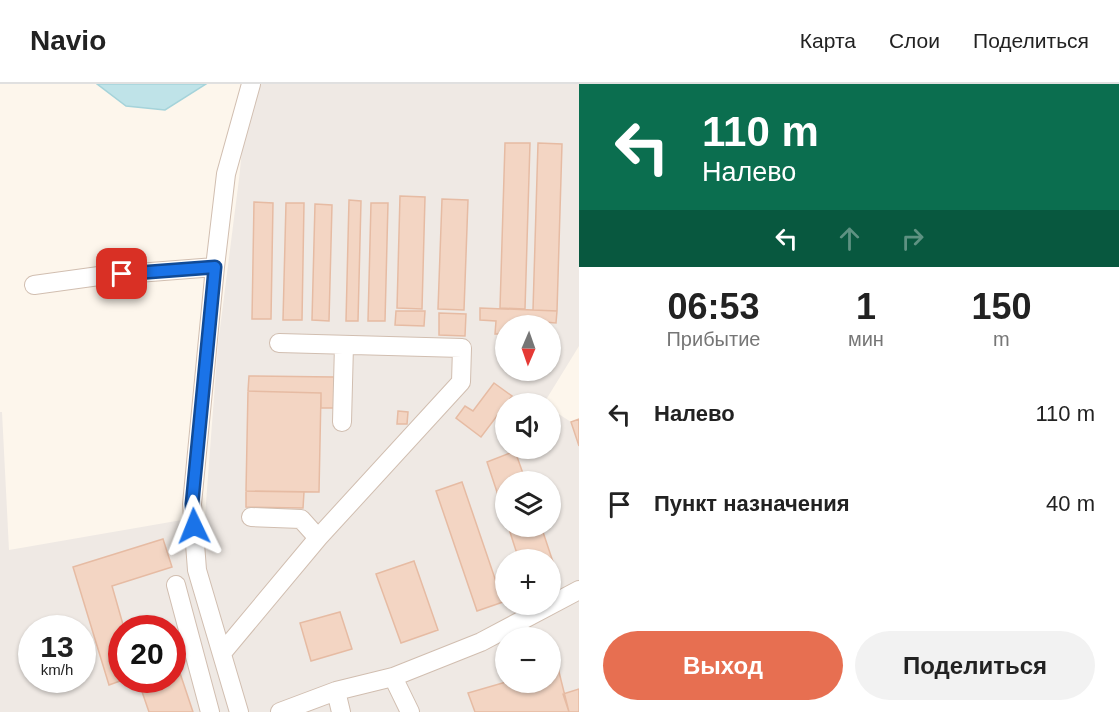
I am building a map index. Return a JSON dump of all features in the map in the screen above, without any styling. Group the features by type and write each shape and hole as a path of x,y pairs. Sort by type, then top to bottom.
{"lane":[{"path":"239,712 197,570 192,504 226,174 251,84"},
{"path":"34,285 99,276 215,267"},
{"path":"222,653 318,538 461,382 462,348 279,343"},
{"path":"342,422 344,345"},
{"path":"251,517 301,519 318,538"},
{"path":"176,585 210,712"},
{"path":"280,712 336,692 393,677 481,642 579,590"},
{"path":"393,677 410,712"},
{"path":"336,692 341,712"}],"shaded area":[{"path":"249,84 579,84 579,346 561,375 561,315 495,315 495,381 558,381 550,393 495,393 495,459 561,459 561,416 571,422 579,419 579,712 0,712 0,412 2,412 9,550 205,516 218,344"}],"water":[{"path":"97,84 206,84 165,110 126,106"}],"building":[{"path":"505,143 530,143 525,309 500,308"},
{"path":"538,143 562,144 557,311 533,310"},
{"path":"400,196 425,197 422,309 397,308"},
{"path":"442,199 468,200 464,310 438,309"},
{"path":"349,200 361,201 358,321 346,321"},
{"path":"254,202 273,203 271,319 252,319"},
{"path":"286,203 304,203 302,320 283,320"},
{"path":"371,203 388,203 385,321 368,321"},
{"path":"315,204 332,205 329,321 312,320"},
{"path":"480,308 557,311 557,315 495,315 495,321 480,320"},
{"path":"396,311 425,311 424,326 395,325"},
{"path":"439,313 466,314 465,336 439,335"},
{"path":"249,376 334,377 334,408 321,408 321,393 248,391"},
{"path":"494,383 508,393 495,393 495,418 481,437 456,418 465,406 473,411"},
{"path":"248,391 321,393 319,492 246,491"},
{"path":"398,411 408,412 407,424 397,424"},
{"path":"579,419 579,446 571,422"},
{"path":"495,459 518,459 522,471 495,471 495,486 487,462"},
{"path":"462,482 495,579 495,605 477,611 436,491"},
{"path":"246,491 304,492 303,508 246,507"},
{"path":"512,537 545,537 549,549 515,549"},
{"path":"163,539 172,567 112,586 120,615 108,615 108,682 96,642 96,615 88,615 73,567"},
{"path":"414,561 438,630 401,643 376,574"},
{"path":"340,612 352,649 311,661 300,623"},
{"path":"561,680 569,712 475,712 468,693 495,685 495,693 561,693"},
{"path":"579,689 579,712 569,712 563,694"},
{"path":"186,691 193,712 149,712 142,693 186,693"}],"route":[{"path":"122,274 215,267 192,504 194,526"}]}
